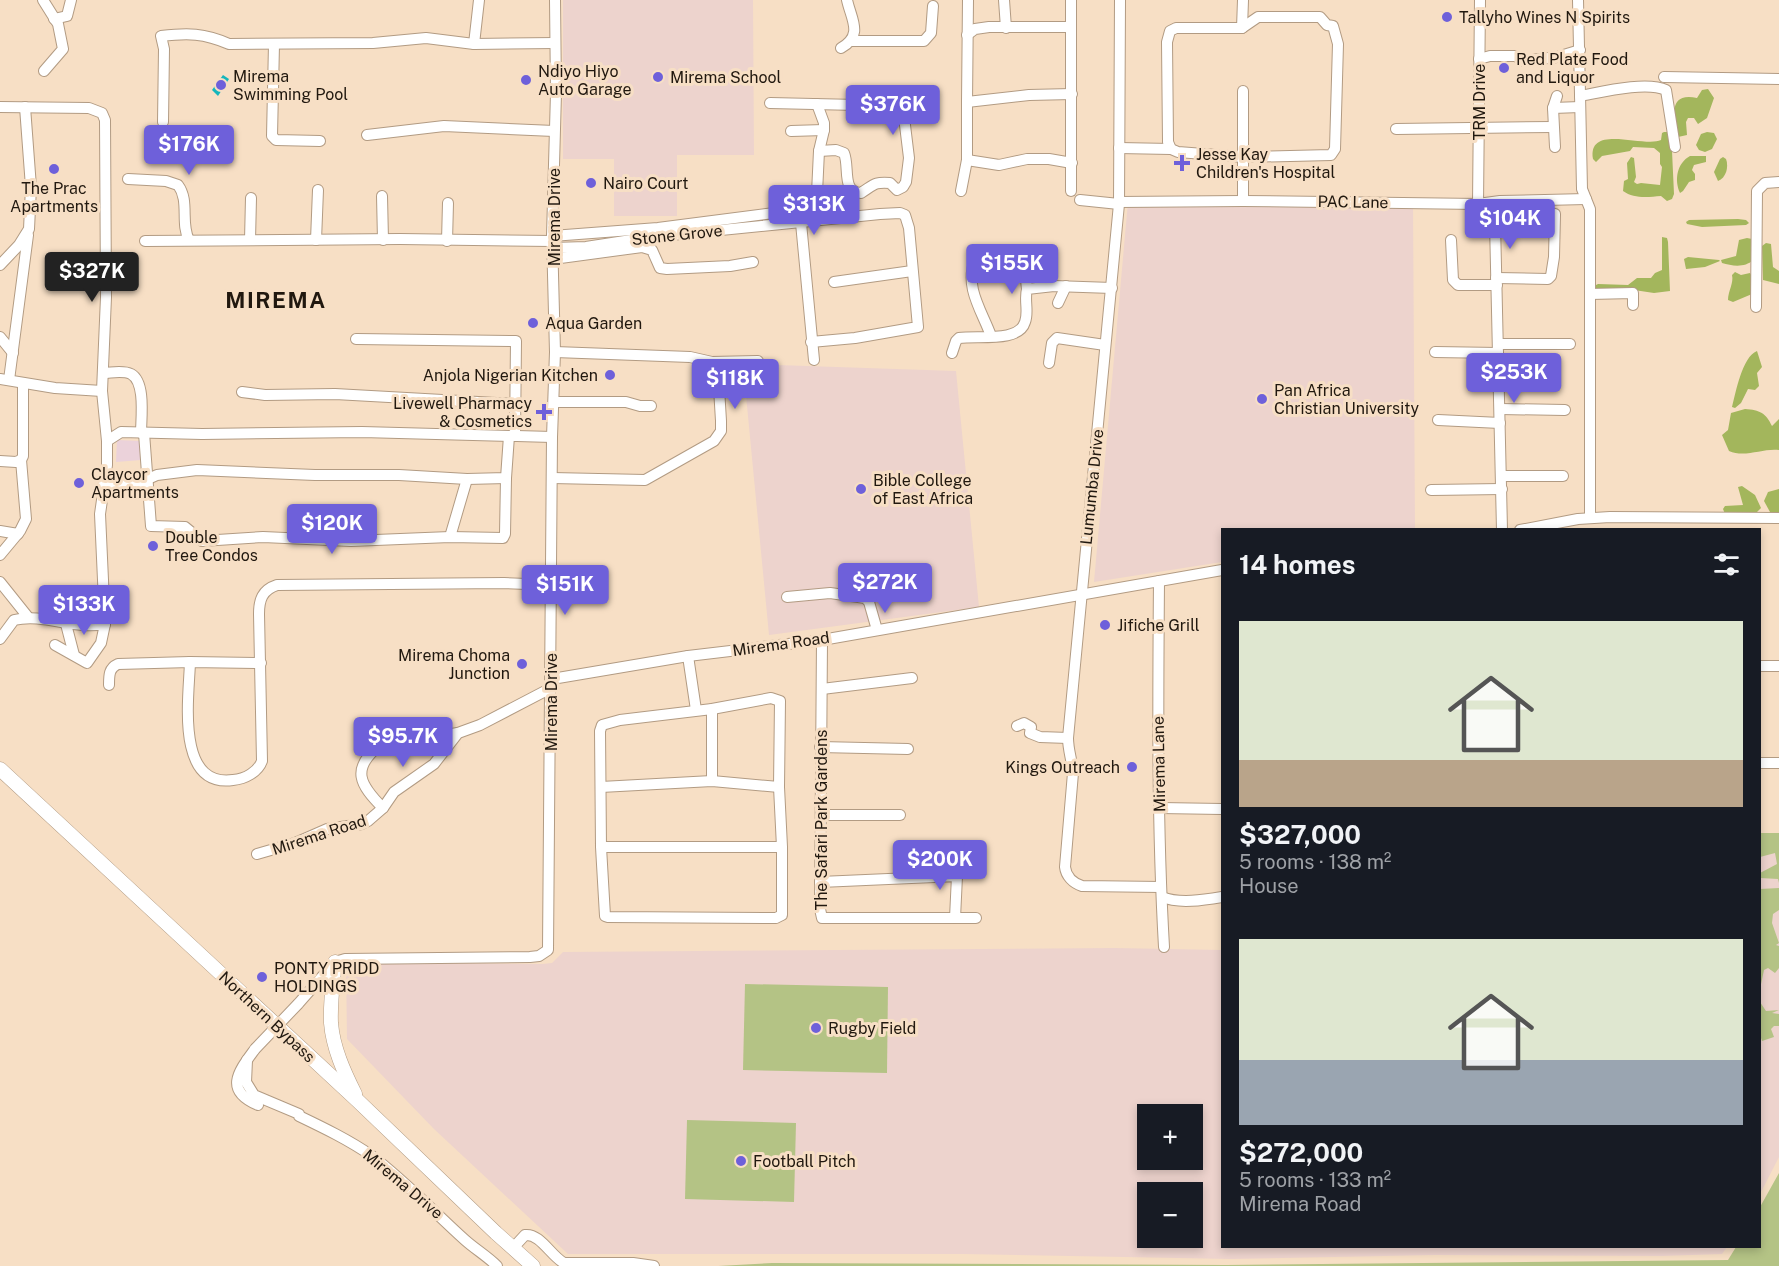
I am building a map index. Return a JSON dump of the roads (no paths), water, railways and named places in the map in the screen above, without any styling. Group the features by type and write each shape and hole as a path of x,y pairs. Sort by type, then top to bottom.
{"main road":[{"name":"Northern Bypass","path":"0,769 533,1266"},
{"path":"335,962 331,1023 333,1036 346,1077 357,1100"}],"street":[{"path":"43,0 58,24 63,49 44,71"},
{"path":"54,19 67,16 71,0"},
{"path":"474,44 478,0"},
{"name":"Mirema Drive","path":"497,1266 466,1241 430,1205 371,1156 291,1110 254,1095 246,1082 248,1060 255,1049 335,962 345,959 369,958 530,957 539,956 548,950 552,437 555,352 553,246 555,0"},
{"path":"847,0 854,20 852,40"},
{"path":"962,190 967,160 968,0"},
{"path":"1004,0 1006,28"},
{"path":"1071,0 1071,191"},
{"name":"Lumumba Drive","path":"1120,0 1119,203 1068,738 1073,773 1065,872 1071,880 1082,886 1162,892"},
{"path":"1242,28 1243,0"},
{"name":"TRM Drive","path":"1478,204 1480,0"},
{"path":"1578,0 1582,189 1590,209 1590,518"},
{"path":"841,48 852,40 924,41 931,33 933,6"},
{"path":"1119,148 1171,149 1178,152 1244,157 1331,155 1335,149 1338,44 1334,23 1327,25 1320,17 1258,17 1242,28 1176,28 1170,31 1167,42 1167,142 1171,149"},
{"path":"967,35 975,29 1000,27 1070,27"},
{"path":"163,122 164,49 161,36 188,33 212,36 229,44 373,43 426,38 474,44 555,43"},
{"path":"274,44 272,136 276,140 320,141"},
{"path":"1479,59 1490,56 1517,56 1521,61 1557,57 1580,50"},
{"path":"1664,77 1779,79"},
{"path":"1553,108 1629,88 1658,87 1666,90 1676,147"},
{"path":"1242,92 1244,157 1242,201"},
{"path":"967,102 1029,95 1072,94"},
{"path":"1555,147 1553,108 1557,96"},
{"path":"770,103 857,105 873,100 897,107 904,117 909,145 906,182 897,190 890,183 880,183 872,184 861,193 853,192 849,186 844,153 836,150 819,150"},
{"path":"553,246 806,208 816,199 819,150 824,130 817,104"},
{"path":"0,107 89,108 102,113 105,120 106,297 102,391 107,441 100,514 105,624 101,643 87,663 54,645"},
{"path":"25,107 31,187 29,229 13,353 4,380 55,388 102,391"},
{"path":"367,135 444,126 554,131"},
{"path":"1396,129 1553,127"},
{"path":"790,131 824,130"},
{"path":"967,160 999,165 1027,159 1048,159 1072,163"},
{"path":"129,179 166,181 178,185 184,195 184,230 189,240"},
{"path":"1756,307 1757,191 1762,184 1779,182"},
{"path":"316,240 318,190"},
{"path":"382,196 382,240"},
{"path":"250,240 251,198"},
{"name":"PAC Lane","path":"1080,200 1119,203 1242,201 1478,204 1500,201 1586,199"},
{"path":"447,241 448,203"},
{"name":"Stone Grove","path":"553,246 586,247 651,237 903,213 909,228 917,328 811,342"},
{"path":"1451,240 1453,280 1458,285 1548,279 1551,276 1554,257 1556,214"},
{"path":"801,223 814,360"},
{"path":"1495,223 1502,528"},
{"path":"0,264 19,245 29,229"},
{"path":"145,241 382,240 642,247 652,250 660,268 667,269 753,262"},
{"path":"952,353 959,338 1010,336 1022,328 1026,320 1027,289 1021,262 1000,256 980,257 975,260 971,275 973,292 991,336"},
{"path":"834,282 912,271"},
{"path":"1027,289 1066,286 1112,288"},
{"path":"1058,303 1066,286"},
{"path":"1590,294 1633,293 1633,305"},
{"path":"0,337 13,353"},
{"path":"1049,363 1052,343 1057,338 1105,345"},
{"path":"103,373 126,372 135,377 138,382 141,393 150,526 185,527 202,541 263,537 351,541 450,537 503,538 506,478 515,404 516,341 356,339"},
{"path":"1435,352 1570,344"},
{"path":"555,352 690,357 712,362 758,361"},
{"path":"552,478 645,480 714,441 721,431 721,421 718,371 712,362"},
{"path":"0,555 18,534 26,519 21,460 23,383"},
{"path":"242,392 266,395 335,394 515,404"},
{"path":"554,402 626,402 651,406"},
{"path":"1500,410 1566,411"},
{"path":"1438,420 1500,423"},
{"path":"107,441 121,432 362,432 552,437"},
{"path":"0,461 21,460"},
{"path":"103,485 117,482 139,483 157,475 197,470 315,475 373,474 467,479 506,478"},
{"path":"1501,476 1563,476"},
{"path":"450,537 467,479"},
{"path":"1431,490 1502,489"},
{"path":"1539,528 1578,524 1590,518 1779,518"},
{"path":"0,531 18,534"},
{"name":"Mirema Road","path":"257,854 295,843 327,829 362,824 383,808 394,792 434,764 458,733 490,720 551,683 688,656 822,640 1221,570"},
{"name":"Mirema Lane","path":"1159,581 1157,632 1164,947"},
{"path":"0,582 28,617"},
{"path":"190,662 189,738 192,753 202,771 218,780 236,780 257,771 262,761 259,605 261,596 269,588 277,585 504,583 552,585"},
{"path":"787,597 831,593 865,598 869,602 877,630"},
{"path":"0,639 14,620 28,617 91,627 105,624"},
{"path":"66,624 74,655"},
{"name":"The Safari Park Gardens","path":"822,640 819,909 822,918 976,918"},
{"path":"688,656 696,710"},
{"path":"109,685 113,666 118,664 261,663"},
{"path":"1761,666 1779,666"},
{"path":"822,689 912,678"},
{"path":"771,698 780,701 779,787 783,912 779,917 770,918 606,917 601,847 600,731 603,724 712,709 771,698"},
{"path":"712,709 712,781"},
{"path":"1017,726 1024,723 1031,727 1030,734 1040,737 1068,738"},
{"path":"383,808 364,786 361,779 360,772 371,752 380,746 458,733"},
{"path":"820,747 908,749"},
{"path":"1761,763 1779,763"},
{"path":"601,787 712,781 779,787"},
{"path":"1160,808 1221,809"},
{"path":"821,815 900,815"},
{"path":"601,847 782,847"},
{"path":"820,882 957,876 955,918"},
{"path":"1162,892 1170,900 1181,901 1221,897"},
{"path":"513,1248 525,1235 530,1234 555,1259 564,1263 633,1263 654,1266"}],"water":[{"name":"Mirema Swimming Pool","path":"223,75 229,79 218,96 212,90"}],"place":[{"name":"Tallyho Wines N Spirits","path":"1447,17"},
{"name":"Red Plate Food and Liquor","path":"1504,68"},
{"name":"Mirema School","path":"658,77"},
{"name":"Ndiyo Hiyo Auto Garage","path":"526,80"},
{"name":"Mirema Swimming Pool","path":"221,85"},
{"name":"Jesse Kay Children's Hospital","path":"1182,163"},
{"name":"The Prac Apartments","path":"54,169"},
{"name":"Nairo Court","path":"591,183"},
{"name":"Aqua Garden","path":"533,323"},
{"name":"Anjola Nigerian Kitchen","path":"610,375"},
{"name":"Pan Africa Christian University","path":"1262,399"},
{"name":"Livewell Pharmacy & Cosmetics","path":"544,412"},
{"name":"Claycor Apartments","path":"79,483"},
{"name":"Bible College of East Africa","path":"861,489"},
{"name":"Double Tree Condos","path":"153,546"},
{"name":"Jifiche Grill","path":"1105,625"},
{"name":"Mirema Choma Junction","path":"522,664"},
{"name":"Kings Outreach","path":"1132,767"},
{"name":"PONTY PRIDD HOLDINGS","path":"262,977"},
{"name":"Rugby Field","path":"816,1028"},
{"name":"Football Pitch","path":"741,1161"}],"district":[{"name":"MIREMA","path":"276,300"}]}
